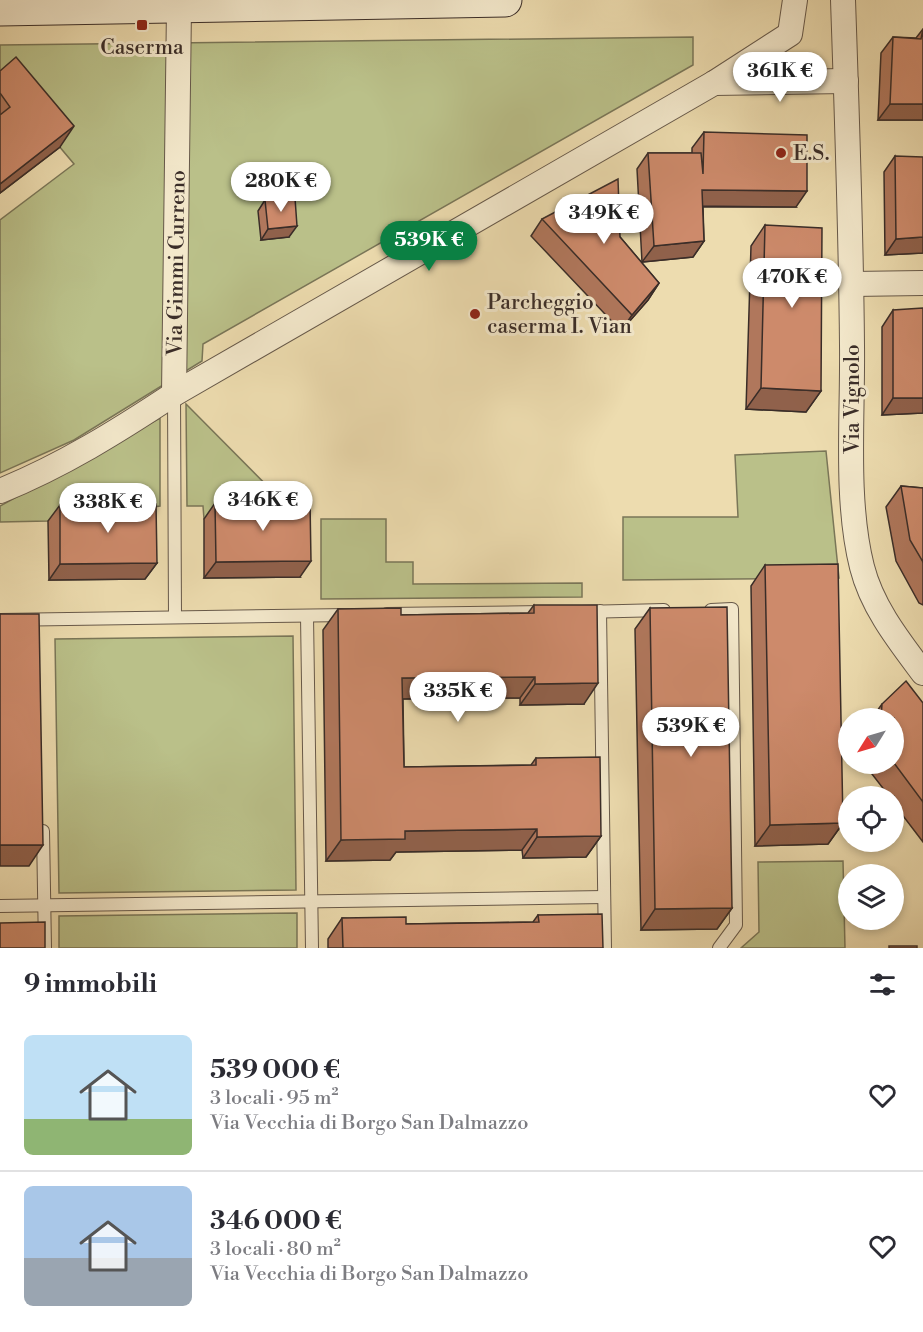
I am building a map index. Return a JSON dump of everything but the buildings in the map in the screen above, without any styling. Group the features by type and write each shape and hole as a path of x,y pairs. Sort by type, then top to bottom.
{"main road":[{"path":"0,9 505,0"}],"street":[{"path":"0,491 40,475 117,432 174,394 714,83 790,34 795,0"},
{"name":"Via Vignolo","path":"843,0 852,284 854,527 863,570 875,601 893,633 923,673"},
{"name":"Via Gimmi Curreno","path":"174,394 179,7"},
{"path":"714,83 846,81"},
{"path":"852,284 923,283"}],"lane":[{"name":"Via Gimmi Curreno","path":"174,394 175,618"},
{"path":"696,610 732,609 736,925 719,948"},
{"path":"0,620 39,625 175,618 672,610"},
{"path":"600,611 605,948"},
{"path":"307,616 312,948"},
{"path":"43,821 45,948"},
{"path":"0,906 604,897"}],"green space":[{"path":"693,37 693,65 203,344 202,361 74,440 0,473 0,220 74,164 0,76 0,45"},
{"path":"186,404 299,518 204,519 203,506 187,506"},
{"path":"160,418 160,506 48,521 0,522 0,506"},
{"path":"826,451 839,578 623,580 623,517 738,517 735,455"},
{"path":"321,519 386,519 386,562 413,562 413,584 582,583 582,597 321,599"},
{"path":"293,636 296,890 59,893 55,639"},
{"path":"843,861 843,864 838,864 838,930 845,930 845,948 741,948 759,932 758,862"},
{"path":"297,913 297,948 59,948 59,916"}],"place":[{"name":"Caserma","path":"142,25"},
{"name":"E.S.","path":"781,153"},
{"name":"Parcheggio caserma I. Vian","path":"475,314"}]}
